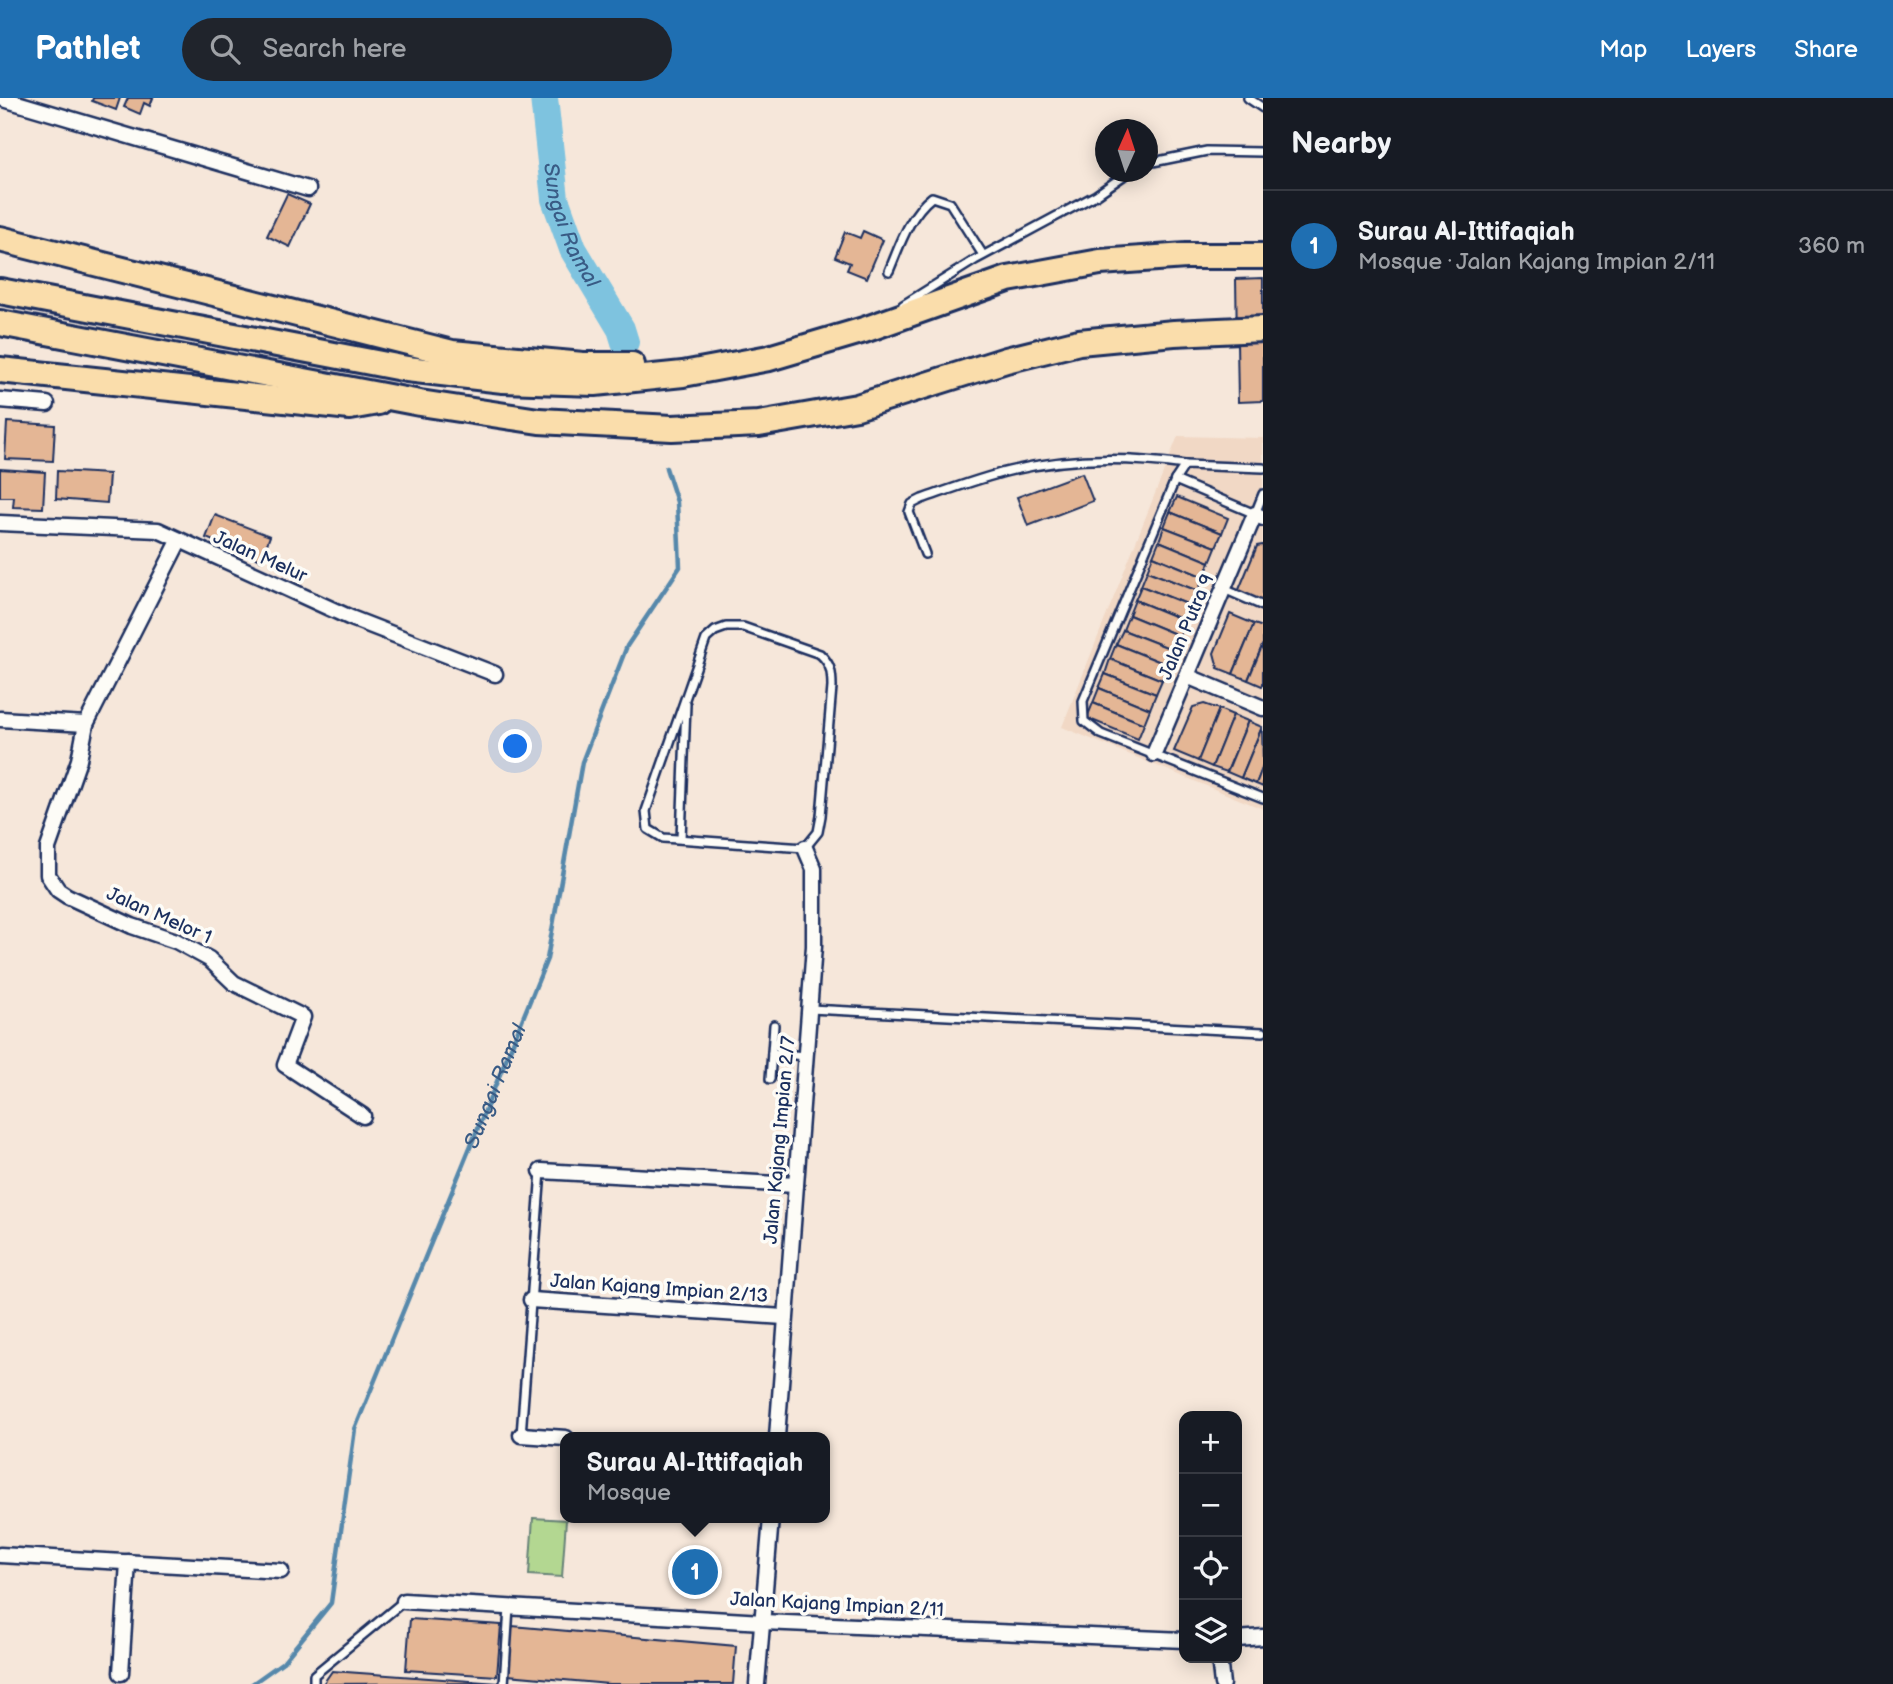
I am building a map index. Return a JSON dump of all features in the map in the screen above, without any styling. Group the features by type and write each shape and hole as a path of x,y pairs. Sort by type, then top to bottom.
{"highway":[{"path":"0,240 452,353 583,365 667,365 769,358"},
{"path":"0,291 407,369 503,380 595,383 683,374 769,358 864,330 1021,276 1112,261 1186,256 1263,256"},
{"path":"0,323 397,398 539,421 672,428 759,424 857,407 1006,360 1079,342 1174,332 1263,329"},
{"path":"0,370 350,407 397,398"}],"street":[{"path":"0,98 308,189"},
{"path":"0,400 47,404"},
{"name":"Jalan Putra 9","path":"1154,754 1224,589 1259,516"},
{"name":"Jalan Melur","path":"0,523 158,530 351,618 495,674"},
{"name":"Jalan Melor 1","path":"179,541 86,724 79,760 48,848 47,866 52,883 67,896 132,926 176,941 209,959 234,983 303,1017 285,1065 363,1116"},
{"path":"1187,677 1263,708"},
{"path":"0,719 86,724"},
{"name":"Jalan Kajang Impian 2/7","path":"777,1432 814,946 814,869 805,848"},
{"path":"541,1171 796,1185"},
{"name":"Jalan Kajang Impian 2/13","path":"531,1300 785,1317"},
{"path":"521,1435 560,1438"},
{"path":"757,1684 771,1523"},
{"path":"0,1555 281,1571"},
{"path":"121,1673 128,1562"},
{"name":"Jalan Kajang Impian 2/11","path":"404,1601 763,1622 1179,1640"},
{"path":"1242,1639 1263,1637"},
{"path":"1220,1663 1222,1684"}],"lane":[{"path":"1248,98 1263,108"},
{"path":"1158,161 1207,151 1263,152"},
{"path":"864,330 984,255 1096,195 1115,182"},
{"path":"889,271 921,205 932,197 950,203 984,255"},
{"path":"925,554 910,521 912,504 1009,471 1052,463 1150,460 1185,465 1263,468"},
{"path":"1185,465 1175,480 1083,701 1084,721 1090,728 1263,798"},
{"path":"1175,480 1259,516 1263,494"},
{"path":"1224,589 1263,606"},
{"path":"726,627 743,627 820,654 828,662 832,673 832,687 821,816 818,831 805,848 681,839 654,834 648,829 646,811 687,697 706,639 715,631 726,627"},
{"path":"681,839 687,697"},
{"path":"810,1009 1263,1032"},
{"path":"770,1079 774,1025"},
{"path":"772,1053 806,1056"},
{"path":"521,1435 541,1171"},
{"path":"314,1684 314,1675 404,1601"},
{"path":"503,1684 509,1608"}],"shaded area":[{"path":"1178,436 1263,438 1263,809 1062,727"}],"green space":[{"path":"533,1518 560,1520 560,1523 566,1523 562,1577 529,1575"}],"building":[{"path":"93,98 120,98 116,110 92,101"},
{"path":"128,98 153,98 150,106 144,103 140,114 124,107"},
{"path":"287,194 310,204 290,247 267,236"},
{"path":"863,231 883,240 867,278 847,270 850,263 835,257 845,232 860,238"},
{"path":"1263,278 1263,401 1238,402 1236,279"},
{"path":"7,422 55,425 53,461 5,459"},
{"path":"0,469 45,472 43,508 13,507 14,497 0,497"},
{"path":"57,471 109,474 107,503 56,499"},
{"path":"1082,473 1093,501 1028,526 1017,497"},
{"path":"1177,497 1228,518 1222,533 1170,512"},
{"path":"1170,512 1222,533 1216,547 1164,527"},
{"path":"215,515 270,536 261,560 206,538"},
{"path":"1164,527 1216,547 1210,562 1159,541"},
{"path":"1159,541 1210,562 1204,577 1153,556"},
{"path":"1263,545 1263,602 1238,592 1257,546"},
{"path":"1153,556 1204,577 1198,591 1147,571"},
{"path":"1147,571 1198,591 1192,606 1141,586"},
{"path":"1141,586 1192,606 1186,621 1135,600"},
{"path":"1135,600 1186,621 1180,636 1129,615"},
{"path":"1230,614 1254,624 1233,674 1218,668 1214,653"},
{"path":"1129,615 1180,636 1174,650 1123,630"},
{"path":"1254,624 1263,627 1263,644 1248,680 1233,674"},
{"path":"1123,630 1174,650 1168,665 1116,644"},
{"path":"1116,644 1168,665 1162,680 1110,659"},
{"path":"1263,644 1263,685 1262,686 1248,680"},
{"path":"1110,659 1162,680 1156,694 1105,674"},
{"path":"1105,674 1156,694 1150,709 1099,688"},
{"path":"1099,688 1150,709 1144,724 1093,703"},
{"path":"1093,703 1144,724 1138,739 1087,718"},
{"path":"1204,704 1219,709 1198,761 1174,751 1193,707"},
{"path":"1219,709 1233,715 1212,767 1198,761"},
{"path":"1233,715 1248,721 1227,772 1212,767"},
{"path":"1248,721 1262,727 1241,778 1227,772"},
{"path":"1262,727 1263,766 1256,784 1241,778"},
{"path":"1263,766 1263,787 1256,784"},
{"path":"410,1619 501,1625 497,1676 406,1670"},
{"path":"512,1626 736,1646 733,1684 609,1684 508,1675"},
{"path":"332,1671 498,1683 323,1684"}],"waterway":[{"name":"Sungai Ramal","path":"544,98 555,199 573,249 621,329 625,342"},
{"name":"Sungai Ramal","path":"252,1684 283,1662 331,1603 355,1429 547,959 582,762 627,646 680,567 677,502 666,468"}],"place":[{"name":"Surau Al-Ittifaqiah","path":"695,1572"}]}
